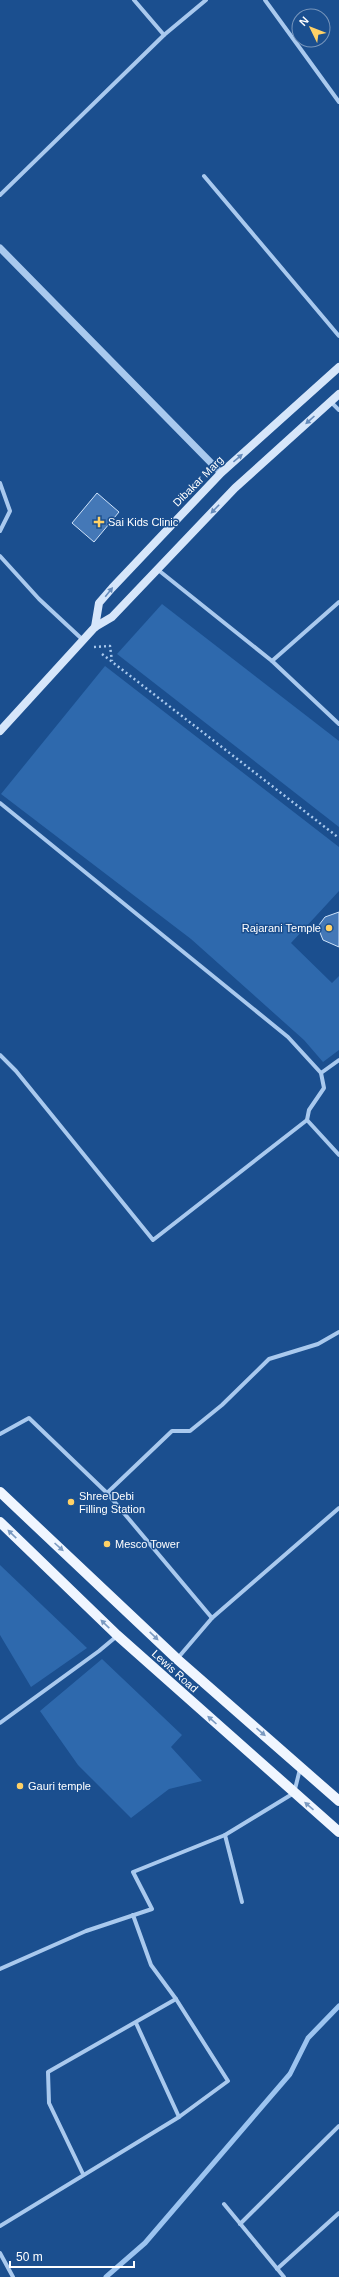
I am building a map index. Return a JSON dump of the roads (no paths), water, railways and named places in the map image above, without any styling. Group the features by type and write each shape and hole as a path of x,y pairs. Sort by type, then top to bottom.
{"main road":[{"name":"Dibakar Marg","path":"95,627 99,603 112,588 220,473 339,367"},
{"path":"0,730 95,627 112,617 235,488 339,394"},
{"name":"Lewis Road","path":"0,1492 177,1659 339,1801"},
{"name":"Lewis Road","path":"0,1522 117,1635 339,1832"}],"street":[{"path":"134,0 164,35"},
{"path":"0,195 164,35 206,0"},
{"path":"265,0 339,102"},
{"path":"204,176 339,336"},
{"path":"0,248 220,473"},
{"path":"331,402 339,410"},
{"path":"0,483 10,511 0,531"},
{"path":"0,556 39,600 83,640"},
{"path":"157,569 272,661 339,724"},
{"path":"272,661 339,602"},
{"path":"0,803 288,1037 321,1074 324,1088 309,1110 307,1120 153,1240 16,1071 0,1055"},
{"path":"321,1074 339,1060"},
{"path":"307,1120 339,1155"},
{"path":"108,1493 172,1431 190,1431 222,1405 269,1359 318,1344 339,1332"},
{"path":"0,1434 28,1418 108,1493 212,1618"},
{"path":"177,1659 212,1618 339,1508"},
{"path":"0,1723 99,1651 117,1635"},
{"path":"0,1970 86,1931 152,1909 133,1872 225,1835 294,1793 300,1766"},
{"path":"225,1835 242,1902"},
{"path":"0,2226 179,2116 228,2081 176,1999 151,1965 133,1916"},
{"path":"83,2174 49,2103 48,2072 176,1999"},
{"path":"136,2022 179,2116"},
{"path":"240,2224 339,2126"},
{"path":"224,2204 284,2277"},
{"path":"277,2269 339,2213"},
{"path":"0,2252 13,2277"}],"waterway":[{"path":"106,2277 145,2243 290,2074 308,2038 339,2006"}],"place":[{"name":"Sai Kids Clinic","path":"99,522"},
{"name":"Rajarani Temple","path":"329,928"},
{"name":"Shree Debi Filling Station","path":"71,1502"},
{"name":"Mesco Tower","path":"107,1544"},
{"name":"Gauri temple","path":"20,1786"}]}
